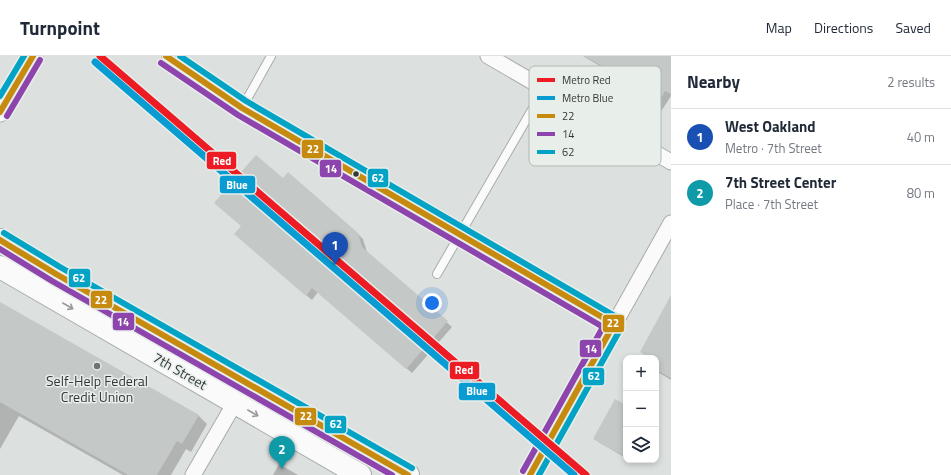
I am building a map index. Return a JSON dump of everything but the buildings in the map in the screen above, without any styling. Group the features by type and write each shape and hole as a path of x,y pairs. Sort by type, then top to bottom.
{"main road":[{"name":"7th Street","path":"0,240 56,274 408,475"},
{"name":"7th Street","path":"0,267 360,475"}],"street":[{"path":"0,112 33,56"},
{"path":"488,56 529,80"},
{"path":"661,156 671,162"},
{"path":"530,475 671,223"},
{"path":"193,475 246,383"}],"lane":[{"path":"166,56 242,108 614,324"},
{"path":"242,108 271,56"},
{"path":"437,274 529,115"}],"metro line":[{"name":"Red","path":"100,56 586,475"},
{"name":"Blue","path":"95,62 574,475"}],"transit line":[{"name":"62","path":"0,96 24,56"},
{"name":"22","path":"0,112 33,56"},
{"name":"22","path":"166,56 242,108 614,324 530,475"},
{"name":"62","path":"180,56 246,101 620,319 622,323 621,328 539,475"},
{"name":"14","path":"7,116 40,60"},
{"name":"14","path":"161,63 238,115 603,327 523,471"},
{"name":"62","path":"4,233 60,267 412,468"},
{"name":"22","path":"0,240 56,274 408,475"},
{"name":"14","path":"0,249 52,281 392,475"}],"place":[{"name":"West Oakland","path":"335,265"},
{"name":"Self-Help Federal Credit Union","path":"97,366"},
{"name":"7th Street Center","path":"282,469"}]}
